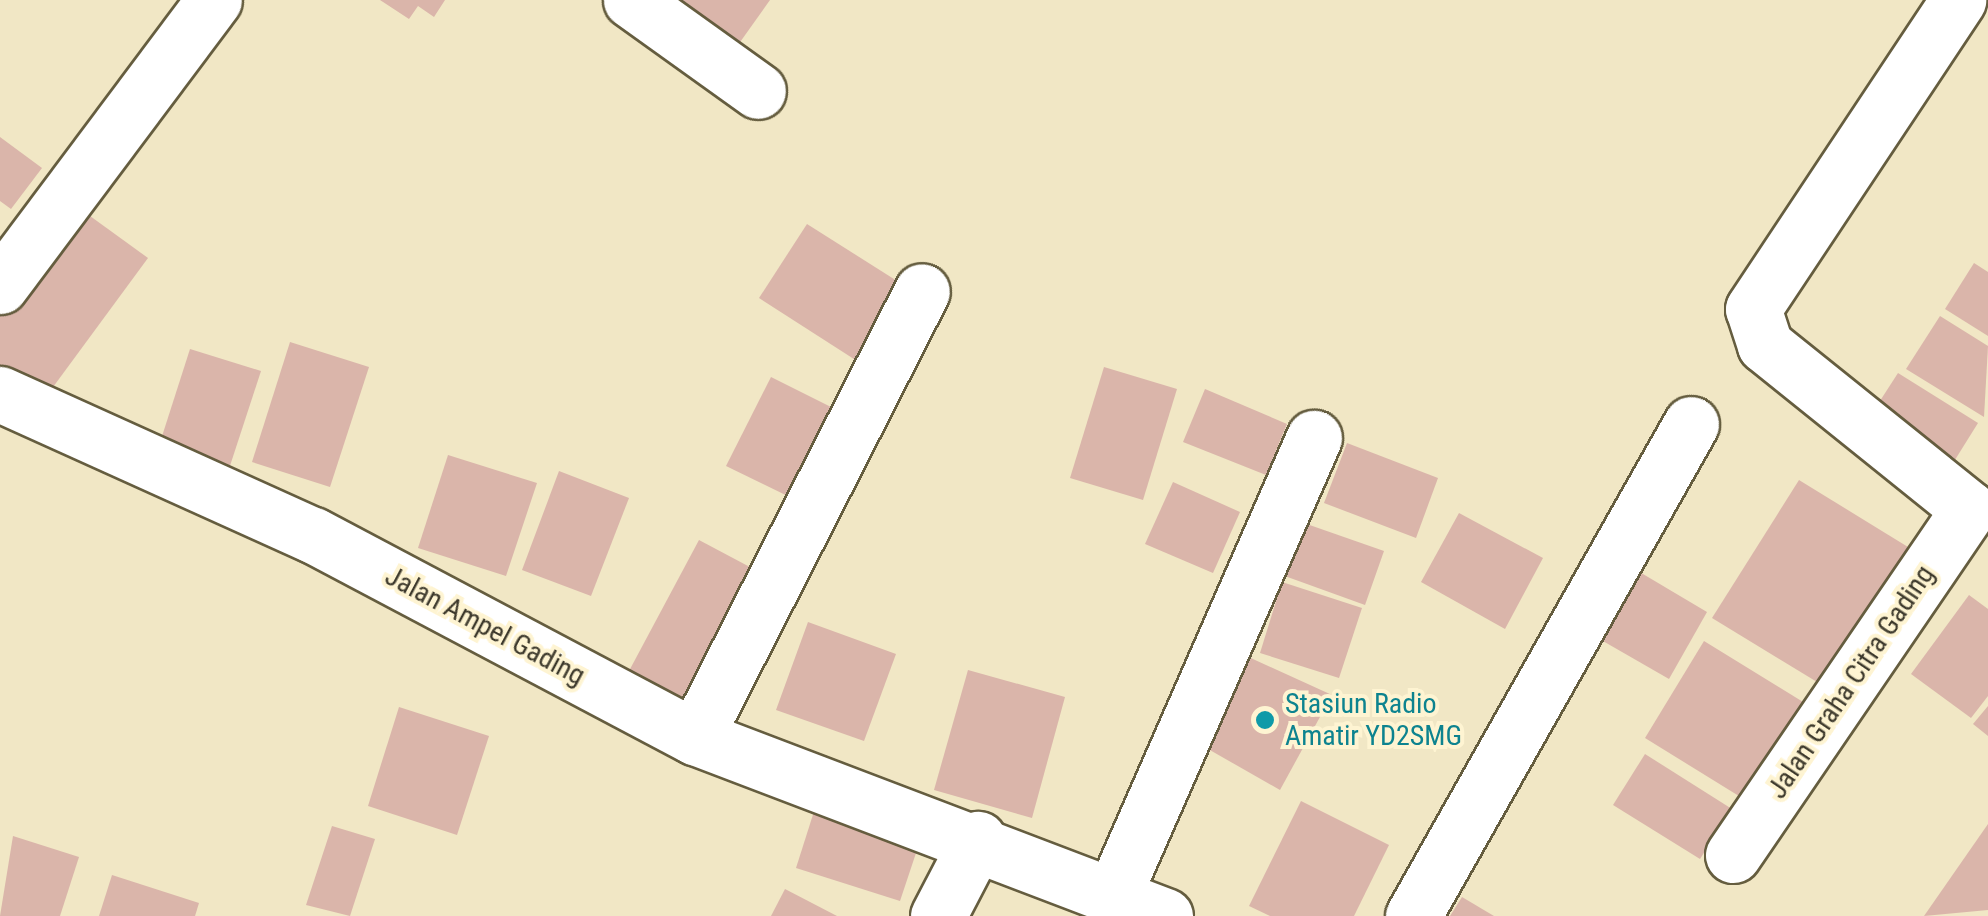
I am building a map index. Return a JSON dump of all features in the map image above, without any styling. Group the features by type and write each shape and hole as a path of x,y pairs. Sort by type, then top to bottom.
{"street":[{"path":"631,0 758,91"},
{"path":"1958,0 1753,310 1765,344 1982,505"},
{"path":"0,286 203,18"},
{"path":"694,737 922,290"},
{"name":"Jalan Ampel Gading","path":"0,394 313,535 694,737 978,838 1116,891 1164,916"},
{"path":"1413,916 1691,424"},
{"path":"1116,891 1314,438"},
{"name":"Jalan Graha Citra Gading","path":"1733,855 1982,505"},
{"path":"938,916 978,838"}],"building":[{"path":"380,0 445,0 434,17 418,6 409,19"},
{"path":"675,0 770,0 738,45"},
{"path":"0,137 42,168 11,209 0,201"},
{"path":"79,208 148,258 45,398 0,366 0,316"},
{"path":"807,224 905,286 857,361 759,298"},
{"path":"1974,263 1988,272 1988,336 1945,309"},
{"path":"1940,316 1988,346 1984,417 1906,369"},
{"path":"290,342 369,367 330,487 252,462"},
{"path":"190,349 261,371 226,478 156,455"},
{"path":"1104,367 1177,389 1143,500 1070,478"},
{"path":"1898,373 1978,423 1948,471 1867,421"},
{"path":"771,377 849,416 804,504 726,466"},
{"path":"1205,389 1287,424 1266,475 1183,442"},
{"path":"1347,443 1438,478 1416,538 1324,503"},
{"path":"448,455 537,483 506,576 418,548"},
{"path":"559,471 629,498 591,596 522,570"},
{"path":"1799,480 1908,547 1822,685 1712,618"},
{"path":"1173,482 1240,512 1213,573 1145,544"},
{"path":"1459,513 1543,558 1505,629 1421,582"},
{"path":"1301,522 1384,551 1365,605 1282,575"},
{"path":"699,540 765,575 695,706 629,671"},
{"path":"1621,561 1707,612 1669,679 1582,629"},
{"path":"1282,582 1362,608 1339,678 1260,653"},
{"path":"1969,595 1988,609 1988,696 1971,718 1911,674"},
{"path":"808,622 896,654 864,741 776,710"},
{"path":"1704,641 1808,705 1747,801 1645,738"},
{"name":"Stasiun Radio Amatir YD2SMG","path":"1242,654 1332,695 1280,790 1201,745"},
{"path":"968,670 1065,697 1032,818 934,790"},
{"path":"1988,706 1988,736 1973,724"},
{"path":"399,707 489,736 457,835 368,806"},
{"path":"1645,754 1732,809 1700,859 1613,805"},
{"path":"1301,801 1389,845 1354,916 1270,916 1249,906"},
{"path":"817,802 922,835 900,901 796,868"},
{"path":"1988,824 1988,910 1924,916"},
{"path":"332,826 375,839 350,916 306,905"},
{"path":"13,836 79,857 60,916 0,916"},
{"path":"112,875 199,903 195,916 99,916"},
{"path":"785,889 837,916 771,916"},
{"path":"1462,897 1494,916 1450,916"}],"place":[{"name":"Stasiun Radio Amatir YD2SMG","path":"1265,720"}]}
